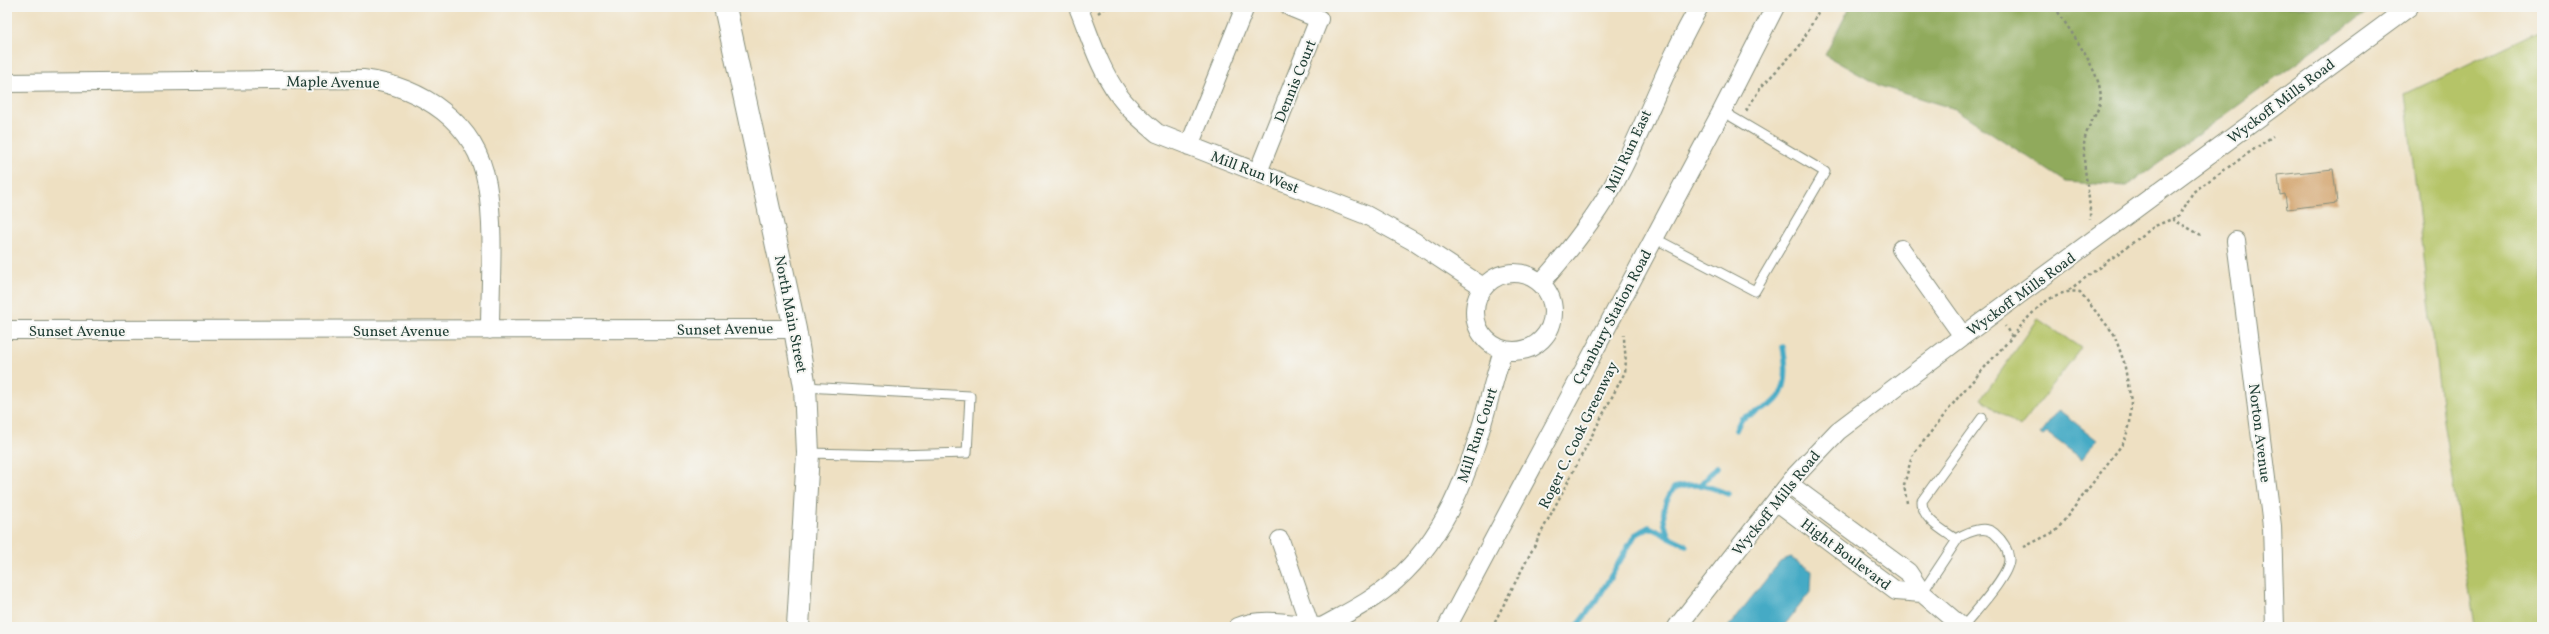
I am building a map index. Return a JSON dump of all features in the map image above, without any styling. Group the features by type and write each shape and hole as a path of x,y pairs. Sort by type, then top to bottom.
{"street":[{"name":"North Main Street","path":"725,7 795,329 805,387 808,453 798,627"},
{"name":"Mill Run West","path":"1078,7 1104,72 1118,94 1134,113 1157,133 1366,215 1415,242 1484,288"},
{"path":"1189,146 1245,7"},
{"name":"Dennis Court","path":"1258,172 1319,19 1290,7"},
{"name":"Mill Run East","path":"1541,283 1576,241 1603,203 1622,169 1666,68 1699,7"},
{"name":"Cranbury Station Road","path":"1447,627 1722,111 1775,7"},
{"name":"Wyckoff Mills Road","path":"1677,627 1812,456 1838,431 1963,336 2409,7"},
{"name":"Maple Avenue","path":"7,83 363,80 386,83 411,91 433,103 451,118 466,136 478,158 486,182 490,205 490,330"},
{"name":"Norton Avenue","path":"2236,241 2272,526 2275,627"},
{"path":"1901,249 1963,336"},
{"path":"1518,273 1530,276 1541,283 1552,303 1553,314 1551,326 1536,344 1514,351 1502,350 1492,345 1478,328 1475,307 1484,288 1493,279 1505,274 1518,273"},
{"name":"Sunset Avenue","path":"7,330 795,329"},
{"name":"Mill Run Court","path":"1318,627 1371,600 1395,581 1411,566 1436,533 1455,500 1472,460 1502,350"},
{"name":"Hight Boulevard","path":"1790,484 1908,572 1922,593 1956,625"},
{"name":"Hight Boulevard","path":"1776,501 1896,591 1922,593"},
{"path":"1837,547 1850,529"},
{"path":"1238,627 1247,623 1262,622 1318,627 1280,540"}],"lane":[{"path":"1654,238 1755,291 1825,172 1722,111"},
{"path":"805,387 970,396 967,453 895,455 808,453"},
{"path":"1957,540 1926,517 1922,508 1922,501 1982,418"},
{"path":"1922,593 1957,540 1968,532 1979,530 1991,531 2001,540 2007,549 2009,560 2003,575 1956,625"}],"path":[{"path":"1739,122 1761,87 1799,47 1821,7"},
{"path":"2055,7 2096,74 2101,90 2100,102 2087,128 2084,145 2084,174 2090,224"},
{"path":"1909,508 1904,485 1912,456 1960,395 2012,338 2030,314 2047,301 2069,290 2155,226 2180,214 2192,192 2273,136"},
{"path":"2172,219 2201,235"},
{"path":"2024,548 2056,530 2124,442 2130,424 2130,395 2124,362 2114,334 2080,292 2069,290"},
{"path":"2003,324 2012,338"},
{"name":"Roger C. Cook Greenway","path":"1492,627 1625,372 1627,359 1624,348 1624,333"}],"green space":[{"path":"1850,7 2374,7 2127,186 2066,182 1955,109 1880,86 1825,55"},
{"path":"2542,29 2542,627 2475,627 2443,421 2405,94"},
{"path":"2038,319 2081,348 2020,427 1981,399"}],"water":[{"path":"2059,410 2097,440 2082,459 2047,433 2043,436 2040,434"},
{"path":"1791,558 1812,571 1811,591 1783,627 1728,627 1780,562"}],"building":[{"path":"2333,169 2337,203 2287,209 2285,194 2280,195 2278,175"}],"waterway":[{"path":"1736,430 1741,419 1769,406 1776,401 1780,395 1786,372 1783,347"},
{"path":"1700,485 1717,467"},
{"path":"1668,535 1664,522 1664,511 1667,500 1674,488 1689,485 1701,485 1714,488 1728,494"},
{"path":"1576,627 1597,600 1635,535 1649,527 1686,545"}]}
